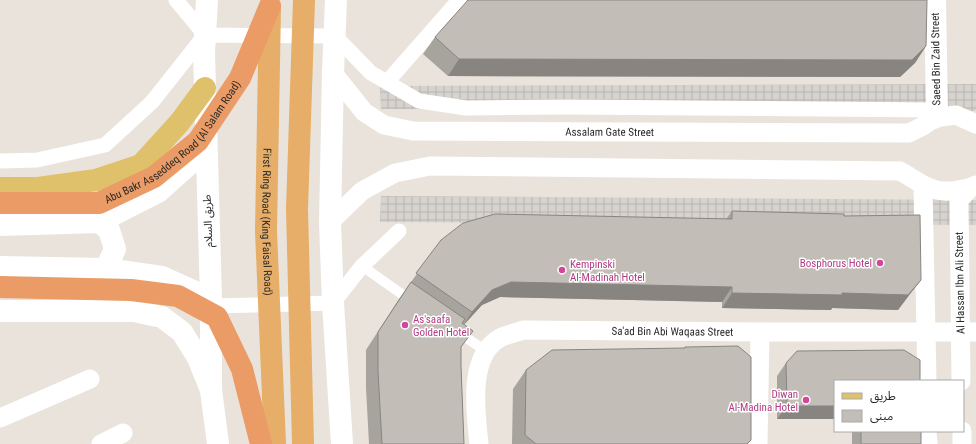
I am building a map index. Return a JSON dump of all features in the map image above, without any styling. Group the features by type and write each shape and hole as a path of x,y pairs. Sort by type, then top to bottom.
{"highway":[{"path":"303,444 297,209 304,0"},
{"name":"Abu Bakr Asseddeq Road (Al Salam Road)","path":"1,193 99,203 154,177 198,141 240,78 270,3"},
{"name":"First Ring Road (King Faisal Road)","path":"270,3 266,231 274,444"},
{"path":"0,287 131,290 178,296 217,317 242,369 262,444"}],"main road":[{"name":"طريق السلام","path":"207,0 205,88 212,390"},
{"path":"336,0 330,222 333,303 342,444"},
{"name":"Saeed Bin Zaid Street","path":"934,0 935,114"},
{"path":"205,88 180,122 141,165 96,180 1,193 7,225 99,222 158,192 206,149"},
{"path":"99,222 108,230 115,249 106,269"},
{"path":"0,267 106,269 162,277 211,303"},
{"path":"0,311 134,311 162,317 182,332 198,358 212,390 218,444"}],"street":[{"path":"176,0 205,44"},
{"path":"387,82 459,0"},
{"path":"0,161 37,160 104,145 152,102 205,44 335,36 371,73 419,101 466,108 573,107 935,114 956,115 976,124"},
{"name":"Assalam Gate Street","path":"333,73 364,112 384,124 413,131 909,133 923,126 935,114"},
{"path":"330,222 362,191 395,173 430,166 900,171 923,186 934,190 947,192 973,187"},
{"path":"923,186 927,380"},
{"name":"Al Hassan Ibn Ali Street","path":"961,380 968,332 959,200 973,187"},
{"path":"211,303 333,303 362,266 399,231"},
{"name":"Sa'ad Bin Abi Waqaas Street","path":"479,444 475,399 478,369 486,351 499,338 523,330 968,332"},
{"path":"758,444 760,332"},
{"path":"0,418 90,379"},
{"path":"927,432 928,444"},
{"path":"962,432 962,444"},
{"path":"101,444 123,433"}],"lane":[{"path":"362,266 420,307"},
{"path":"446,324 486,351"}],"shaded area":[{"path":"976,84 976,111 381,109 380,86"},
{"path":"381,196 976,200 976,225 380,222"}],"building":[{"path":"468,0 927,0 926,46 912,60 459,59 435,37"},
{"path":"732,211 844,214 844,216 920,215 921,280 908,295 842,293 842,295 732,293 732,287 511,282 492,290 472,312 416,273 441,240 463,223 495,214 732,219"},
{"path":"411,282 465,319 462,323 473,331 461,347 464,444 382,444 378,371 378,332"},
{"path":"738,346 751,357 751,440 747,444 536,444 525,435 526,370 552,350"},
{"path":"904,350 920,360 920,380 834,380 834,406 787,406 786,363 797,351"},
{"path":"861,432 921,432 921,444 861,444"}],"place":[{"name":"Bosphorus Hotel","path":"880,263"},
{"name":"Kempinski Al-Madinah Hotel","path":"562,270"},
{"name":"As'saafa Golden Hotel","path":"405,325"},
{"name":"Diwan Al-Madina Hotel","path":"806,400"}]}
